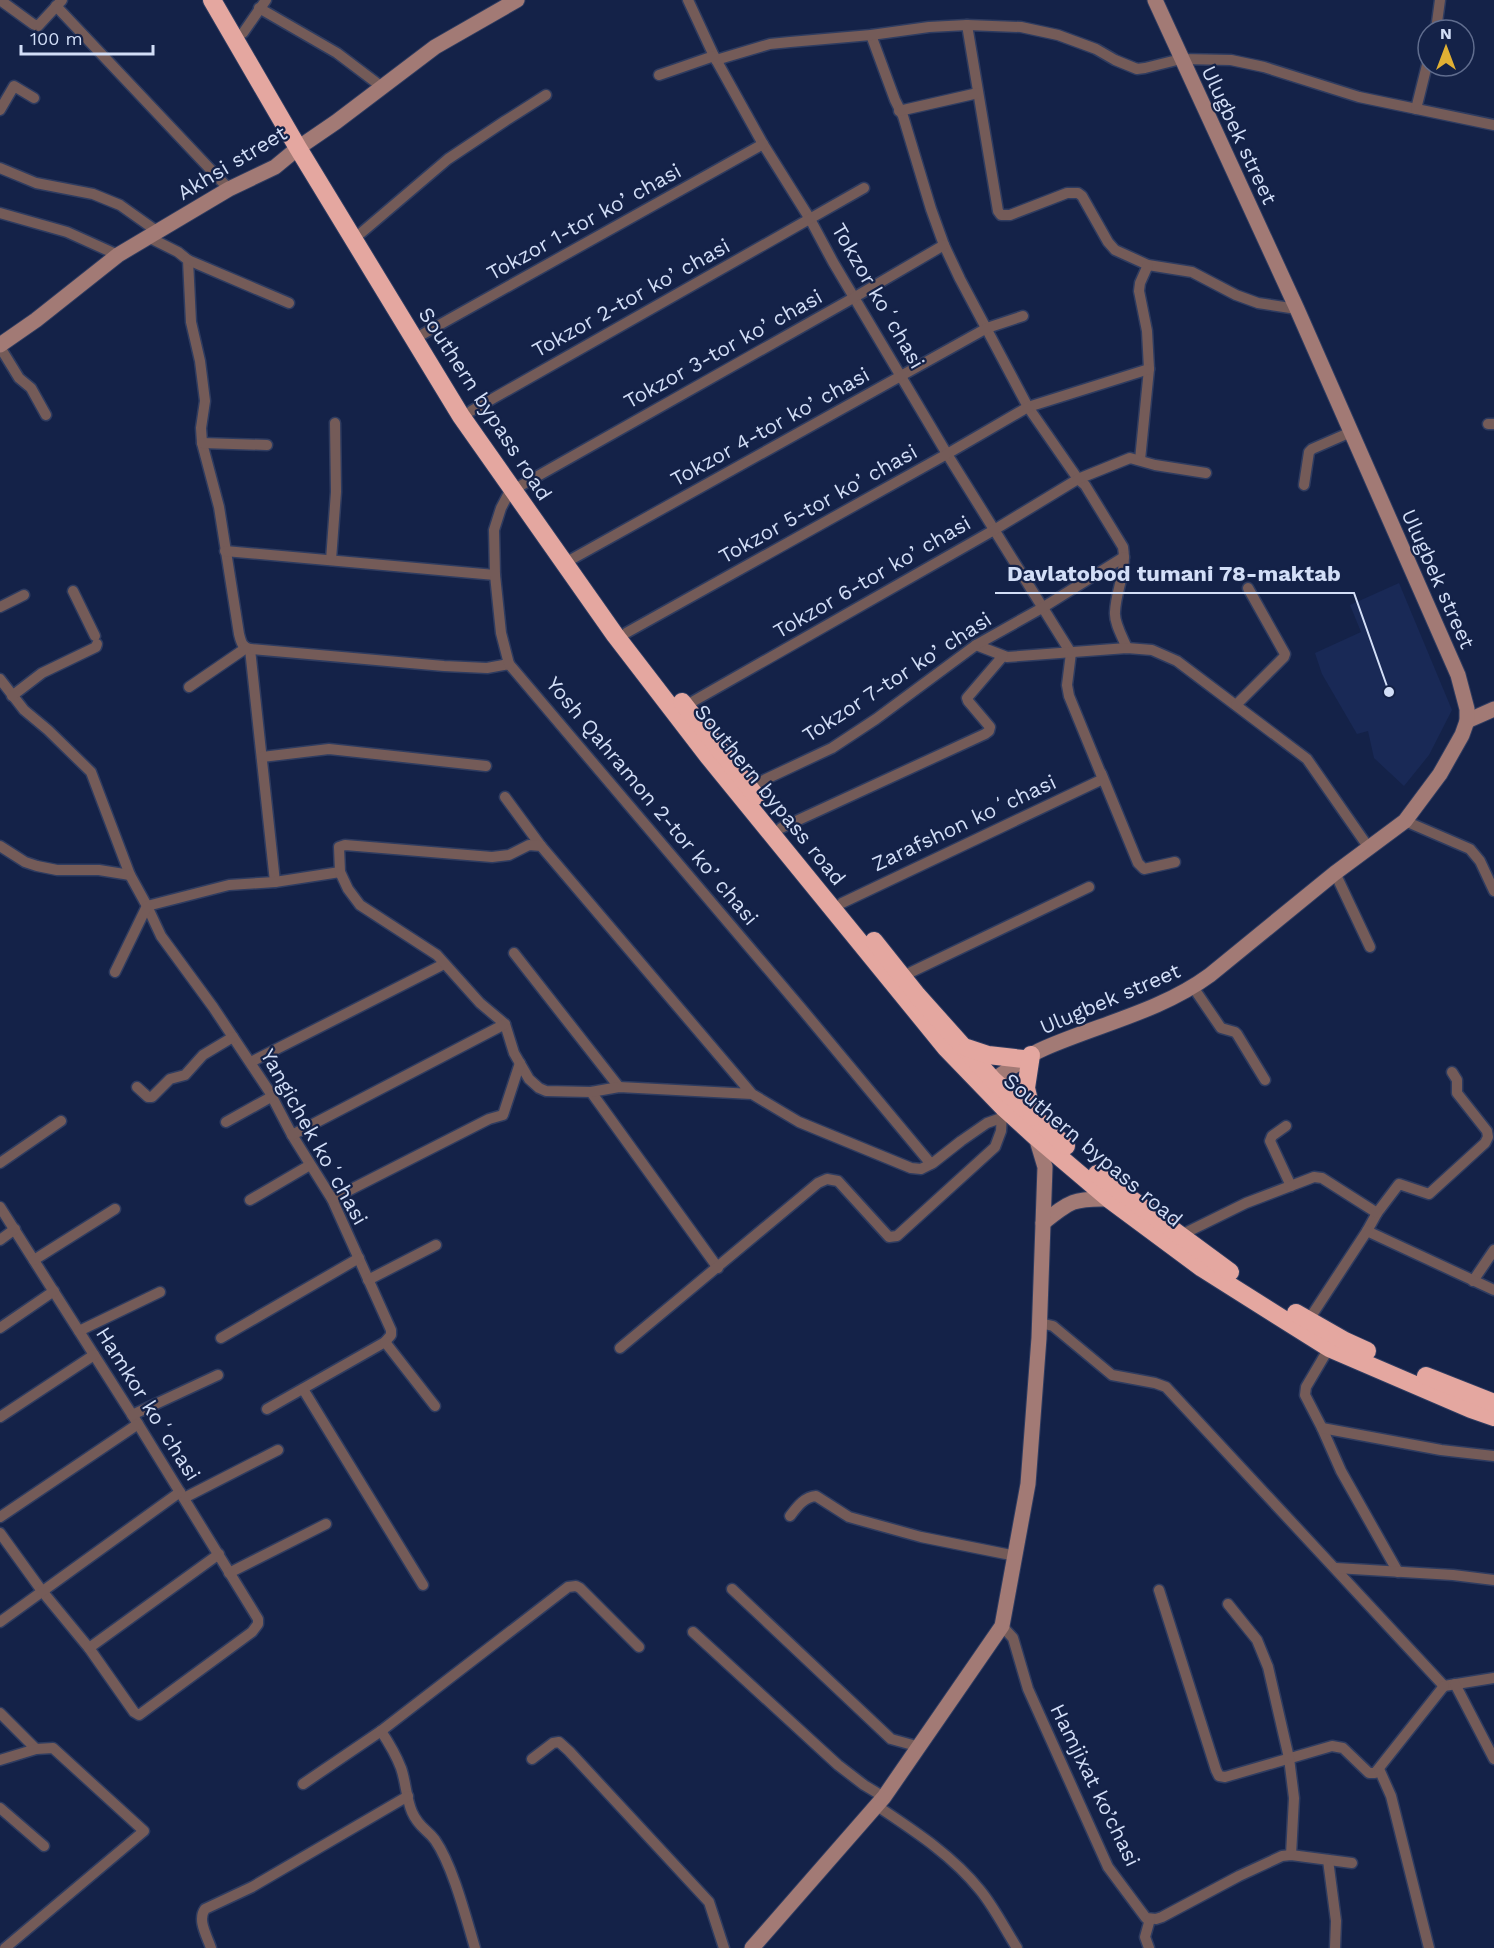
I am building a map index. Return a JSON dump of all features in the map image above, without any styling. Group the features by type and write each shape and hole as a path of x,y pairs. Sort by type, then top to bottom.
{"highway":[{"name":"Southern bypass road","path":"212,0 361,233 516,486 615,635 708,756 946,1048 1002,1113 1036,1137 1109,1199 1202,1268 1329,1348 1494,1417"},
{"name":"Southern bypass road","path":"224,0 303,145 461,416 572,559 626,633 818,876 963,1047 993,1080 1097,1174 1218,1264 1308,1321 1345,1341 1440,1383 1494,1402"},
{"path":"963,1047 987,1055 1027,1057 1026,1088 1033,1117"}],"street":[{"path":"0,0 35,26 40,25 59,3 229,189"},
{"name":"Akhsi street","path":"0,346 118,255 229,189 275,167 435,48 518,0"},
{"name":"Tokzor koʻchasi","path":"688,0 715,58 763,144 810,219 947,454 1042,608"},
{"name":"Ulugbek street","path":"993,1080 1027,1057 1155,1006 1193,987 1335,873 1405,821 1440,774 1467,721 1464,696 1458,675 1297,309 1155,0"},
{"path":"1438,18 1440,0"},
{"path":"243,33 263,4 337,53 382,87"},
{"path":"967,26 998,211 1001,215 1010,215 1066,193 1078,193 1115,250 1148,265 1192,272 1236,295 1258,303 1297,309"},
{"path":"659,75 770,44 872,35 929,27 1022,27 1059,35 1096,49 1137,69 1181,59 1231,60 1264,67 1359,97 1494,125"},
{"path":"872,35 899,111 903,116 944,245 960,279 1028,407 1085,486 1123,547 1122,583 1114,614 1127,648"},
{"path":"1416,109 1424,78"},
{"path":"0,110 14,86 34,98"},
{"path":"899,111 978,93"},
{"path":"361,233 468,145 546,95"},
{"name":"Tokzor 1-tor koʼchasi","path":"423,334 763,144"},
{"path":"0,168 36,183 93,194 120,205 188,260 289,303"},
{"name":"Tokzor 2-tor koʼchasi","path":"471,411 864,188"},
{"path":"0,213 67,232 118,255"},
{"name":"Tokzor 3-tor koʼchasi","path":"516,486 944,245"},
{"path":"188,260 191,322 200,361 205,401 201,428 202,443 219,507 241,643 248,648 444,666 487,668 509,664 501,633 495,575 494,530 501,508 516,486"},
{"path":"1148,265 1139,291 1147,331 1149,369 1140,460 1155,465 1206,473"},
{"name":"Tokzor 4-tor koʼchasi","path":"572,559 987,328 1023,316"},
{"path":"0,346 19,378 31,388 46,415"},
{"name":"Tokzor 5-tor koʼchasi","path":"626,633 1028,407 1149,369"},
{"path":"331,560 336,492 335,423"},
{"path":"1304,485 1309,452 1351,432"},
{"path":"202,443 267,445"},
{"name":"Tokzor 6-tor koʼchasi","path":"685,706 994,530 1078,479 1123,460 1130,458 1140,460"},
{"path":"225,551 495,575"},
{"name":"Tokzor 7-tor koʼchasi","path":"749,788 832,748 876,719 976,645 1042,608 1124,557"},
{"path":"1236,705 1285,654 1248,588"},
{"path":"12,696 42,673 96,647 96,640 73,591"},
{"path":"0,607 24,595"},
{"path":"1042,608 1071,653 1068,696 1138,863 1144,869 1175,862"},
{"path":"976,645 1003,657 1127,648 1152,650 1164,654 1177,661 1307,759 1369,848"},
{"path":"189,687 248,648"},
{"path":"248,648 275,882"},
{"path":"781,828 989,731 990,727 968,701 968,698 1003,657"},
{"name":"Yosh Qahramon 2-tor koʼchasi","path":"509,664 931,1164"},
{"name":"Yangichek koʻchasi","path":"0,679 24,710 91,772 130,875 161,936 234,1037 309,1165 332,1199 391,1330 391,1335 385,1342"},
{"path":"1467,721 1494,709"},
{"path":"262,757 329,749 486,766"},
{"name":"Zarafshon koʻchasi","path":"842,903 1103,779"},
{"path":"505,797 540,846 752,1094 799,1122 911,1168 921,1169 1002,1113"},
{"path":"1405,821 1470,849 1490,871 1494,891"},
{"path":"540,846 529,845 509,855 492,857 345,845 338,850 340,872 348,889 360,905 436,955 480,1003 505,1024 514,1053 530,1079 539,1088 546,1091 591,1092 619,1087 752,1094"},
{"path":"1,848 37,866 57,870 99,870 130,875"},
{"path":"115,972 147,906 229,885 275,882 340,872"},
{"path":"1335,873 1370,947"},
{"path":"903,976 1089,888"},
{"path":"514,953 619,1087"},
{"path":"250,1062 444,964"},
{"path":"1193,987 1221,1028 1235,1032 1265,1080"},
{"path":"292,1135 505,1024"},
{"path":"137,1087 152,1097 170,1079 185,1075 203,1055 234,1037"},
{"path":"332,1199 489,1119 503,1115 520,1063"},
{"path":"1308,1321 1377,1213 1399,1184 1429,1194 1485,1143 1488,1137 1487,1131 1456,1093 1457,1080 1452,1072"},
{"path":"591,1092 718,1268"},
{"path":"226,1122 271,1097"},
{"path":"620,1348 818,1183 828,1179 838,1181 889,1237 897,1236 995,1147 1001,1131 1002,1113"},
{"path":"0,1163 62,1121"},
{"path":"1286,1126 1270,1140 1291,1186"},
{"path":"754,1947 880,1802 1002,1626 1028,1484 1040,1323 1045,1167 1036,1137"},
{"path":"250,1200 309,1165"},
{"path":"1181,1235 1246,1203 1318,1177 1377,1213"},
{"path":"1043,1222 1068,1203 1088,1198 1109,1199"},
{"name":"Hamkor koʻchasi","path":"0,1207 258,1619 258,1624 252,1632 139,1715 134,1712 89,1648"},
{"path":"34,1260 116,1209"},
{"path":"0,1240 15,1230"},
{"path":"1367,1230 1494,1290"},
{"path":"368,1280 436,1245"},
{"path":"1473,1281 1494,1250"},
{"path":"221,1338 359,1258"},
{"path":"0,1328 54,1291"},
{"path":"79,1331 160,1292"},
{"path":"1040,1323 1053,1326 1112,1375 1166,1387 1336,1568 1450,1685 1494,1759"},
{"path":"267,1409 385,1342 435,1406"},
{"path":"1329,1348 1305,1391 1341,1471 1398,1572"},
{"path":"0,1417 94,1355"},
{"path":"0,1517 135,1420 218,1375"},
{"path":"303,1389 423,1585"},
{"path":"1322,1428 1441,1450 1494,1456"},
{"path":"0,1622 182,1495 278,1450"},
{"path":"790,1516 803,1501 816,1496 849,1517 921,1537 1016,1556"},
{"path":"230,1573 326,1524"},
{"path":"0,1533 42,1591 89,1648 219,1554"},
{"path":"1336,1568 1453,1575 1494,1580"},
{"path":"303,1784 381,1731 568,1587 580,1588 639,1647"},
{"path":"732,1589 891,1739 920,1747"},
{"path":"1159,1590 1219,1776 1225,1777 1332,1746 1343,1748 1369,1773 1375,1773 1450,1685 1494,1678"},
{"path":"1228,1604 1257,1640 1268,1667 1289,1758 1294,1809 1291,1855"},
{"name":"Hamjixat ko’chasi","path":"1002,1626 1013,1638 1028,1689 1108,1867 1143,1914 1150,1919"},
{"path":"693,1632 838,1765 961,1869 987,1900 1017,1948"},
{"path":"0,1713 36,1749"},
{"path":"381,1731 400,1767 416,1820 422,1829 434,1839 447,1865 475,1948"},
{"path":"532,1759 553,1743 559,1742 569,1751 709,1902 724,1948"},
{"path":"0,1760 36,1749 53,1748 144,1832 6,1948"},
{"path":"1379,1769 1391,1796 1429,1948"},
{"path":"211,1948 201,1914 205,1909 252,1887 408,1796"},
{"path":"0,1808 44,1846"},
{"path":"1149,1948 1145,1937 1150,1919 1162,1917 1282,1856 1291,1855 1352,1863"},
{"path":"1328,1860 1336,1921 1335,1948"}],"shaded area":[{"path":"1399,583 1452,710 1429,755 1404,786 1374,758 1368,731 1357,734 1322,674 1315,653 1361,632 1350,605"}],"place":[{"name":"Davlatobod tumani 78-maktab","path":"1389,692"}]}
